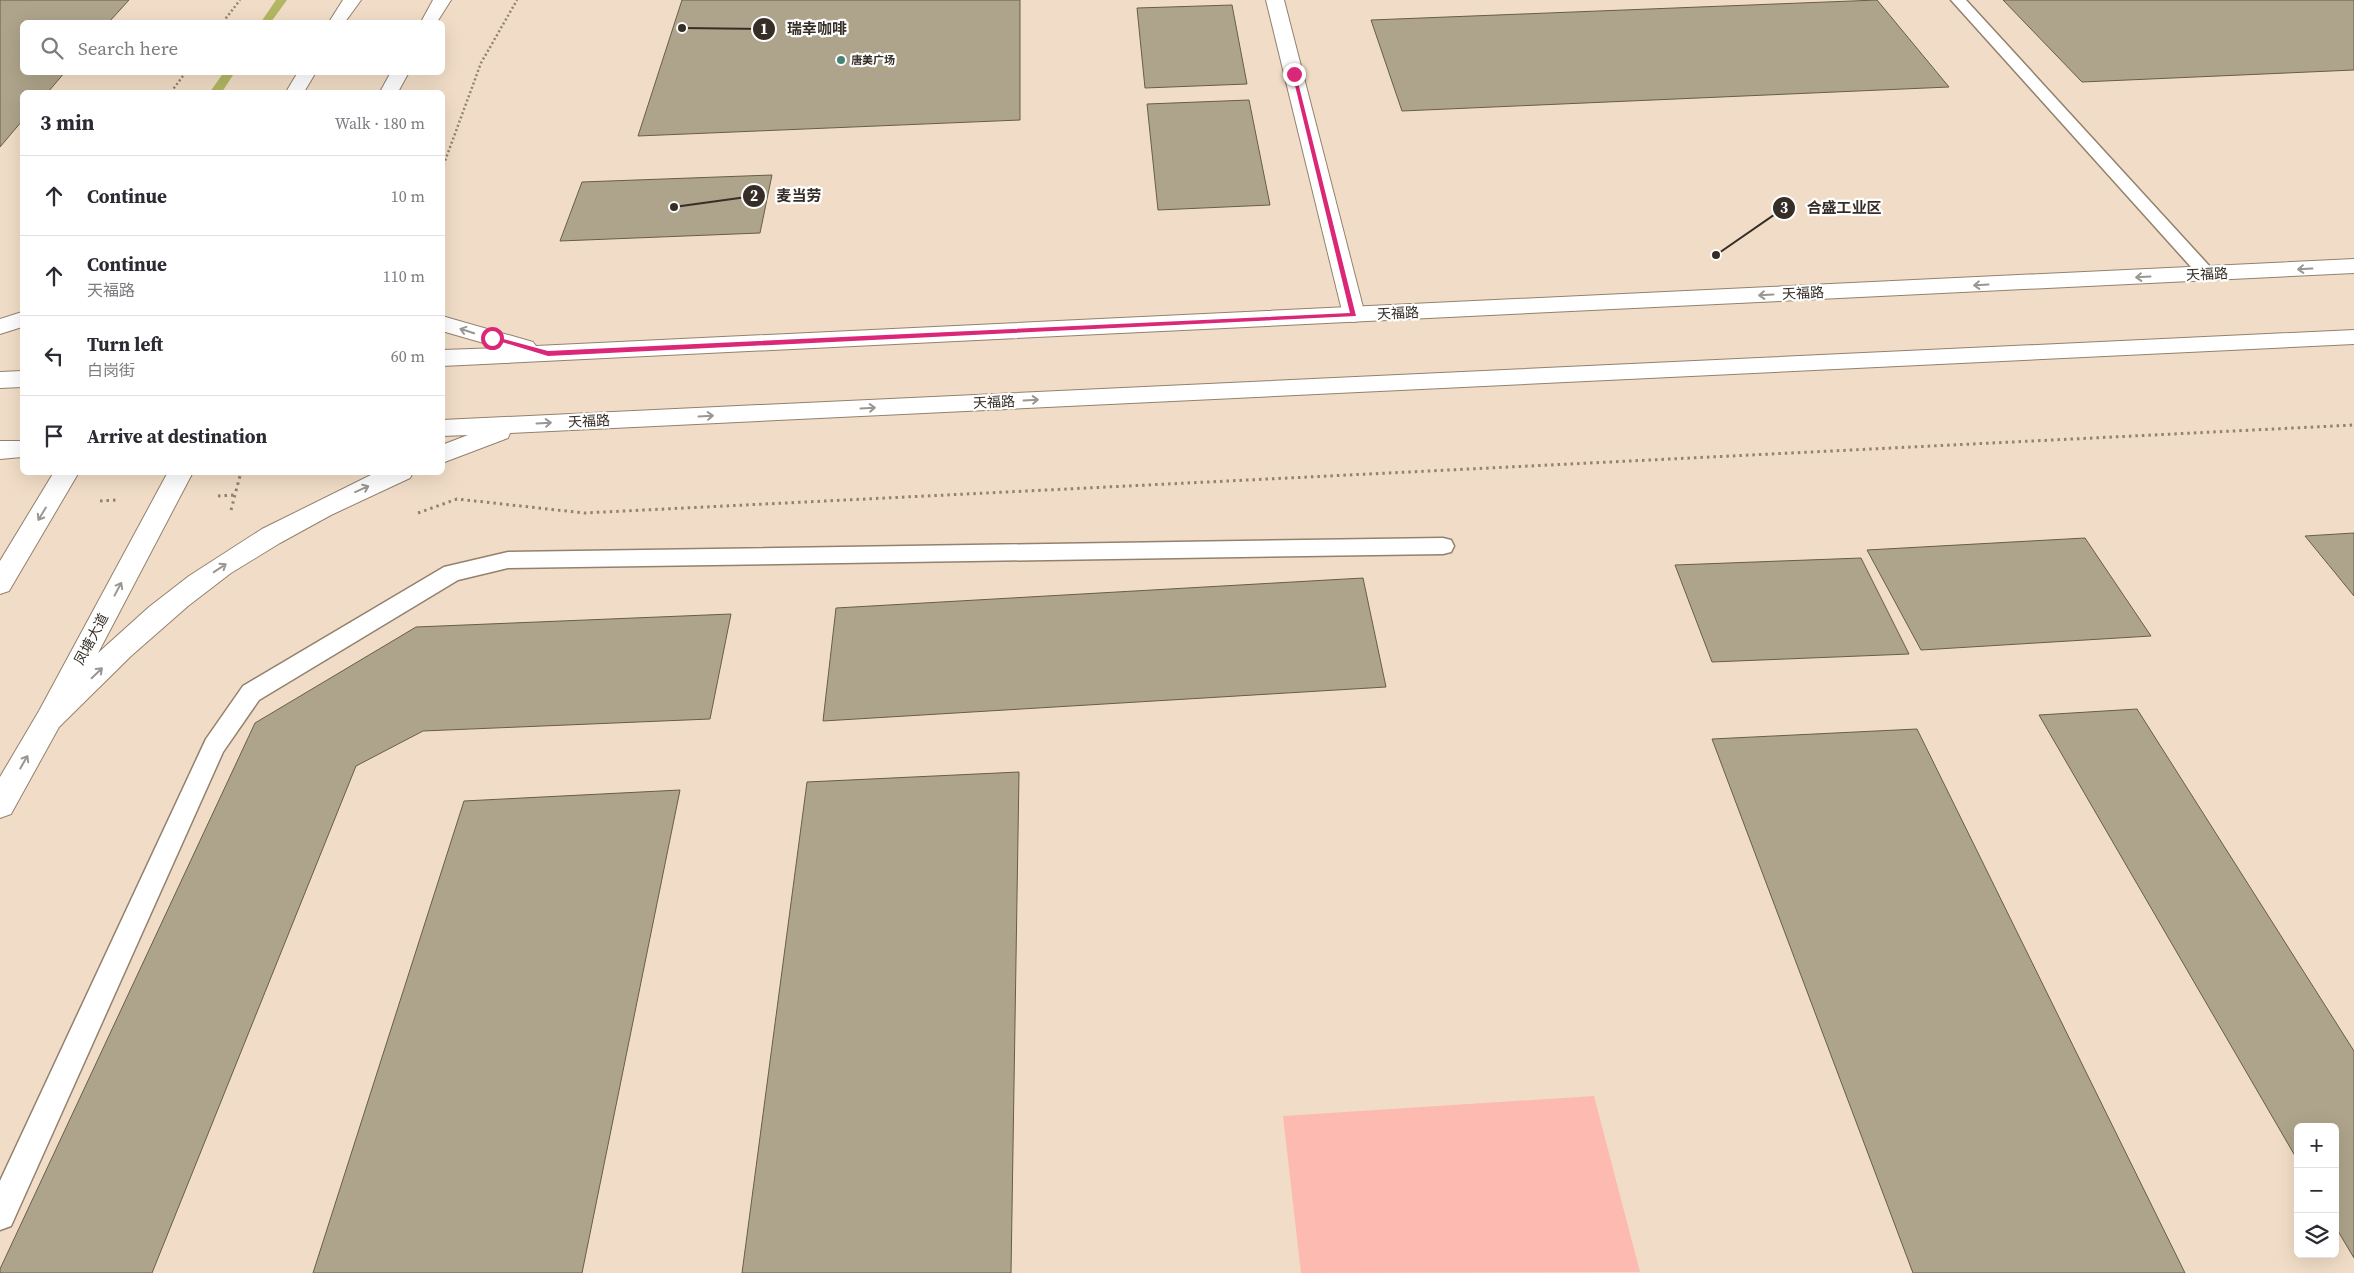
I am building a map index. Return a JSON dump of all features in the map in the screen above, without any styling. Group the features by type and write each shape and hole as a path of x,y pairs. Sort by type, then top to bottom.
{"main road":[{"path":"338,20 352,0"},
{"path":"430,20 442,0"},
{"path":"1275,0 1354,315"},
{"path":"296,90 305,75"},
{"path":"390,90 398,75"},
{"name":"天福路","path":"445,358 2354,266"},
{"path":"0,327 20,320"},
{"path":"445,324 548,353"},
{"name":"天福路","path":"445,428 2354,337"},
{"path":"0,380 20,379"},
{"path":"445,454 520,424"},
{"path":"0,450 20,449"},
{"path":"0,584 65,475"},
{"name":"凤塘大道","path":"0,805 49,719 179,475"},
{"path":"49,719 136,635 198,583 272,534 343,498 394,475"}],"lane":[{"path":"1958,0 2207,274"},
{"path":"0,1215 214,746 251,693 452,573 508,560 1443,546"}],"path":[{"path":"225,20 240,0"},
{"path":"445,162 481,64 517,0"},
{"path":"172,90 184,75"},
{"path":"413,514 457,500 584,513 2354,425"},
{"path":"229,519 240,475"}],"shaded area":[{"path":"1594,1096 1640,1272 1301,1273 1283,1116"}],"building":[{"path":"0,0 129,0 111,20 20,20 20,75 62,75 50,90 20,90 20,123 0,147"},
{"name":"唐美广场","path":"682,0 1020,0 1020,120 638,136"},
{"path":"1877,0 1949,87 1402,111 1371,20"},
{"path":"2003,0 2354,0 2354,70 2082,82"},
{"path":"1232,5 1247,84 1145,88 1137,8"},
{"path":"1249,100 1270,205 1158,210 1147,104"},
{"path":"772,175 760,233 560,241 582,182"},
{"path":"2354,533 2354,596 2305,536"},
{"path":"2085,538 2151,636 1921,650 1867,550"},
{"path":"1861,558 1909,654 1712,662 1675,565"},
{"path":"1363,578 1386,687 823,721 836,608"},
{"path":"731,614 710,719 423,731 356,766 152,1273 0,1273 0,1269 255,723 416,627"},
{"path":"2137,709 2354,1051 2354,1258 2339,1233 2339,1123 2294,1123 2294,1154 2039,715"},
{"path":"1917,729 2185,1273 1913,1273 1712,739"},
{"path":"1019,772 1011,1273 742,1273 807,782"},
{"path":"680,790 582,1273 313,1273 464,801"}],"waterway":[{"path":"267,20 282,0"},
{"path":"217,90 228,75"}],"place":[{"name":"瑞幸咖啡","path":"682,28"},
{"name":"唐美广场","path":"841,60"},
{"name":"麦当劳","path":"674,207"},
{"name":"合盛工业区","path":"1716,255"}],"route":[{"path":"492,338 548,353 1354,315 1294,74"}]}
